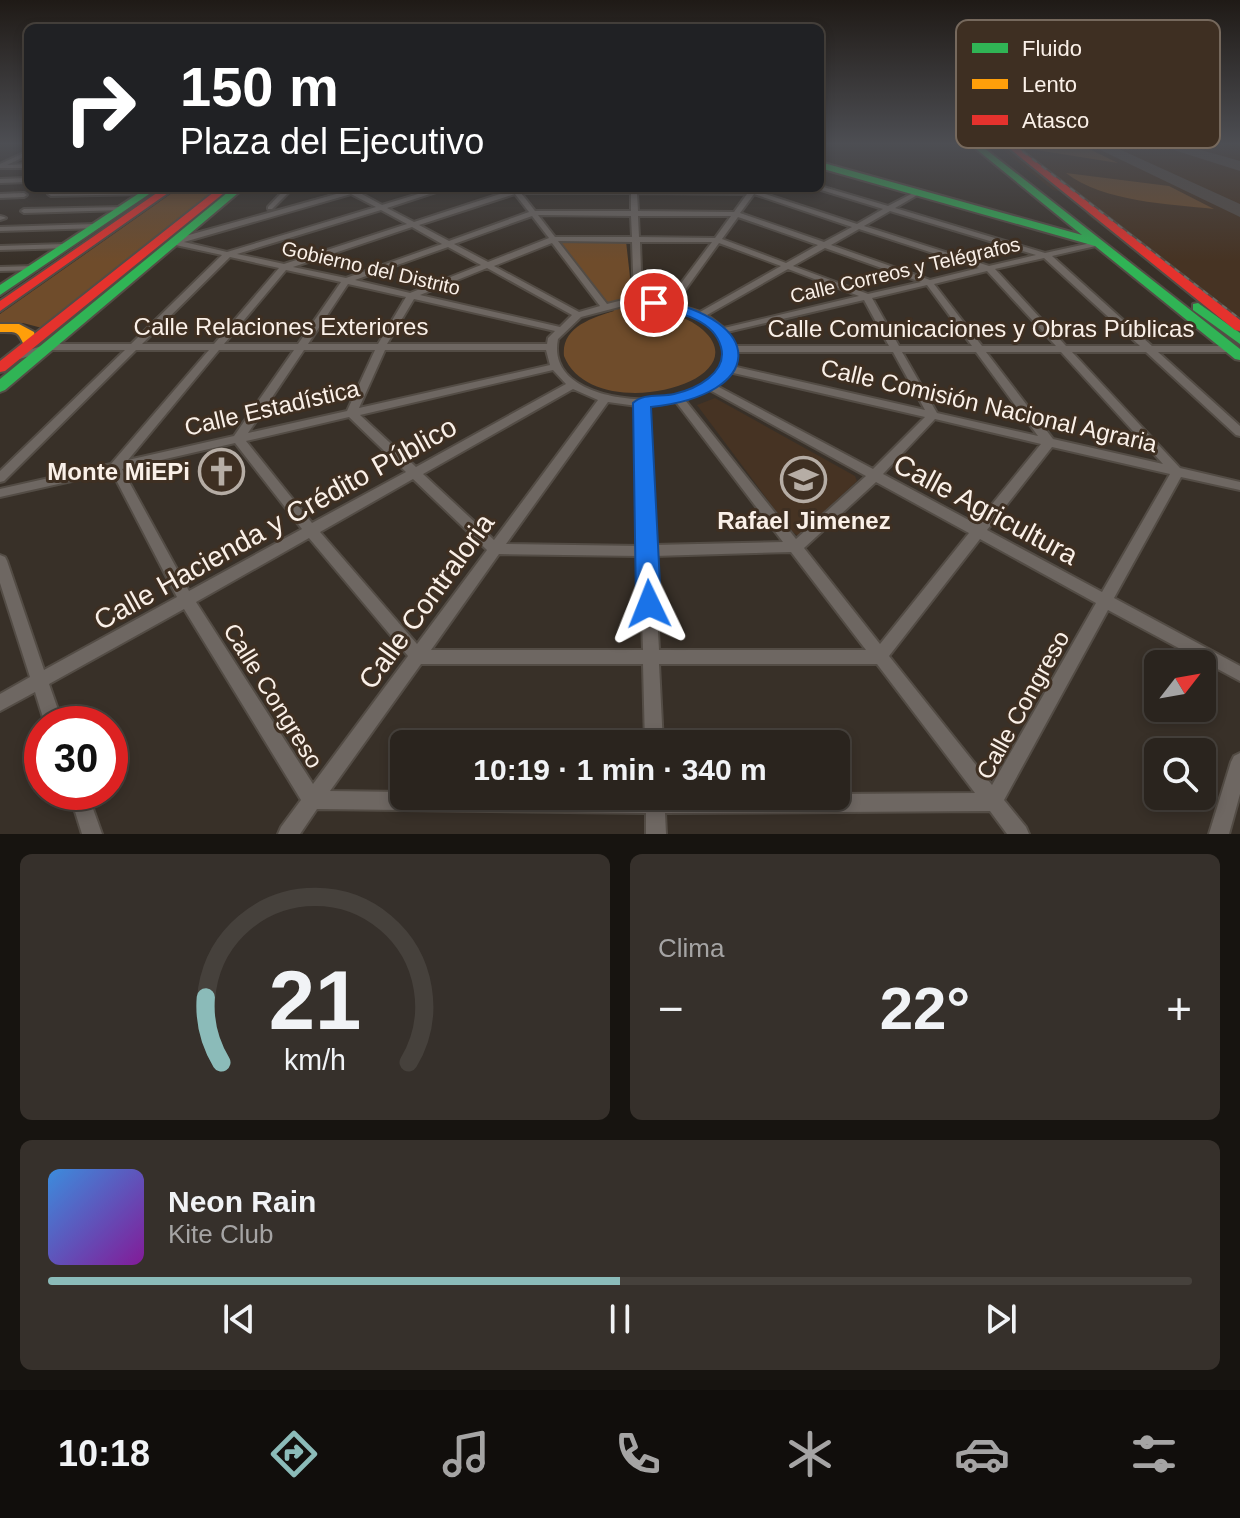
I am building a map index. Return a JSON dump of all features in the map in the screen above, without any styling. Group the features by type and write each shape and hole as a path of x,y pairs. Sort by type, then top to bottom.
{"main road":[{"path":"882,183 1097,243"},
{"path":"1022,183 1237,348"},
{"path":"1034,183 1237,348"},
{"path":"1057,183 1240,327"},
{"path":"0,291 147,192"},
{"path":"0,307 164,192"},
{"path":"4,363 220,192"},
{"path":"0,387 234,192"},
{"path":"0,328 19,328 29,335 30,344"}],"street":[{"path":"824,189 1047,256 1240,432"},
{"path":"270,208 286,192"},
{"path":"194,225 215,224 336,192"},
{"path":"174,242 338,192"},
{"path":"354,192 578,315"},
{"path":"0,478 228,254 432,192"},
{"path":"115,467 284,267 509,192"},
{"path":"517,192 604,306"},
{"path":"634,192 638,302"},
{"path":"670,305 753,192"},
{"path":"760,192 990,269 1177,472"},
{"path":"700,315 917,193"},
{"path":"0,196 24,195"},
{"path":"24,211 123,208"},
{"path":"534,213 737,214 929,282 1049,442 879,657 418,657 310,530 238,439 346,281 534,213"},
{"path":"0,229 96,226"},
{"path":"554,239 718,240 866,296 933,415 874,476 796,547 646,551 495,549 351,413 381,347 412,295 554,239"},
{"name":"Gobierno del Distrito","path":"174,242 559,329"},
{"name":"Calle Correos y Telégrafos","path":"721,331 1097,243"},
{"path":"0,248 66,246"},
{"path":"0,269 34,268"},
{"path":"638,302 670,305 700,315 721,331 731,349 727,368 710,386 679,399 642,403 605,398 573,385 555,367 550,347 559,329 578,315 604,306 638,302"},
{"name":"Calle Relaciones Exteriores","path":"4,363 48,347 550,347"},
{"name":"Calle Comunicaciones y Obras Públicas","path":"731,349 1237,348"},
{"name":"Calle Estadística","path":"0,493 555,367"},
{"name":"Calle Comisión Nacional Agraria","path":"727,368 1240,486"},
{"name":"Calle Hacienda y Crédito Público","path":"0,703 573,385"},
{"name":"Calle Agricultura","path":"710,386 1240,674"},
{"name":"Calle Contraloria","path":"288,834 605,398"},
{"path":"679,399 1019,834"},
{"path":"642,403 654,730"},
{"name":"Calle Congreso","path":"115,467 187,601 312,800 390,800"},
{"name":"Calle Congreso","path":"850,801 993,802 1177,472"},
{"path":"0,561 48,706"},
{"path":"1219,834 1240,762"},
{"path":"84,810 92,834"},
{"path":"655,810 656,834"}],"shaded area":[{"path":"1044,183 1240,183 1240,330 1086,214 1090,210 1068,193 1053,190"},
{"path":"1081,183 1169,186 1214,209 1117,196"},
{"path":"173,192 215,192 42,328 23,323 0,324 0,314"},
{"path":"563,240 626,241 630,277 627,310 667,313 695,324 703,330 715,349 710,366 692,380 666,390 636,393 606,389 580,377 564,356 567,338 580,325 614,311 558,243"},
{"name":"Rafael Jimenez","path":"715,398 855,476 857,481 798,536 790,530 697,405"}],"taxiway":[{"path":"1179,183 1240,211"}],"railway":[{"path":"1063,183 1240,319"}],"traffic: fast":[{"path":"884,183 1097,243"},
{"path":"1023,183 1240,356"},
{"path":"0,291 147,192"},
{"path":"0,387 234,192"},
{"path":"1198,307 1240,340"}],"traffic: slow":[{"path":"0,328 19,328 29,335 30,344"}],"traffic: jam":[{"path":"1057,183 1240,327"},
{"path":"0,307 164,192"},
{"path":"0,368 220,192"}],"place":[{"name":"Monte MiEPi","path":"221,472"},
{"name":"Rafael Jimenez","path":"804,479"}],"route":[{"path":"649,604 642,403 679,399 710,386 727,368 731,355 726,337 708,320 680,308 654,303"}]}
